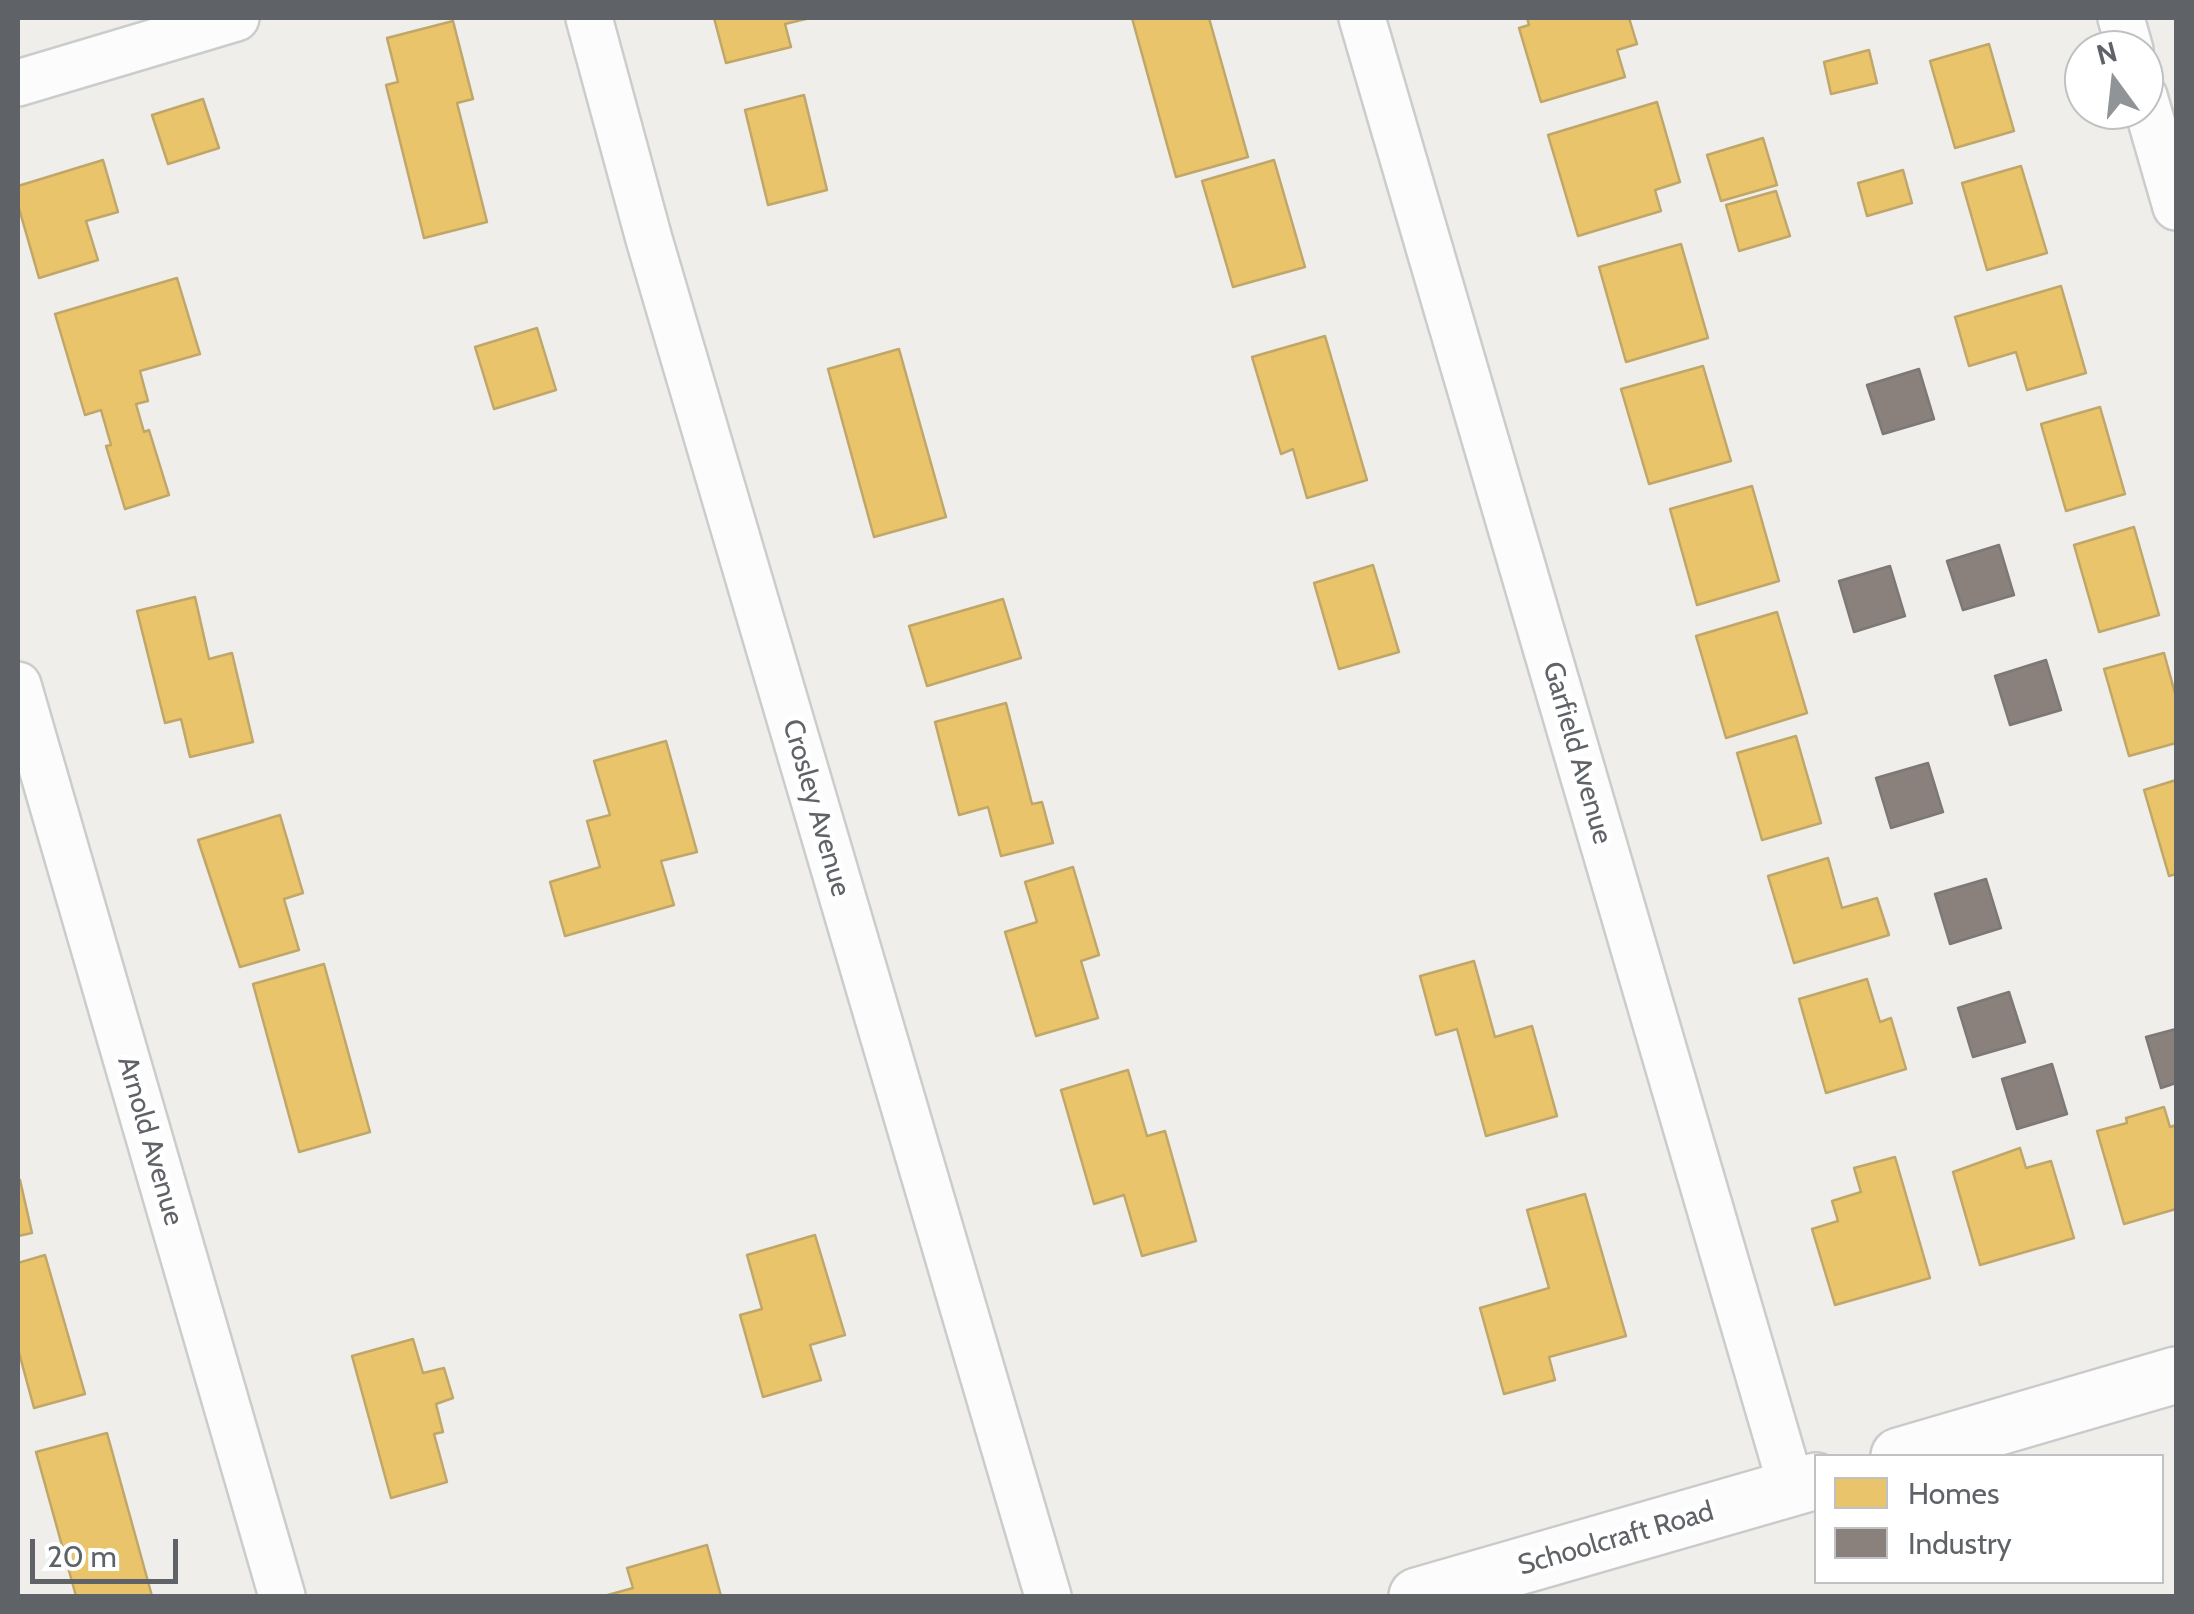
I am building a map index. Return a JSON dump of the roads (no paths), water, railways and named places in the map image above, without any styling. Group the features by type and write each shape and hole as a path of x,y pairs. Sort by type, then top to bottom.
{"main road":[{"path":"1907,1454 2176,1375"},
{"name":"Schoolcraft Road","path":"1416,1596 1494,1584 1804,1485"}],"street":[{"path":"18,83 236,18"},
{"name":"Crosley Avenue","path":"589,18 649,239 1048,1596"},
{"name":"Garfield Avenue","path":"1362,18 1804,1485"},
{"path":"2154,130 2176,208"},
{"name":"Arnold Avenue","path":"18,685 282,1596"}]}
